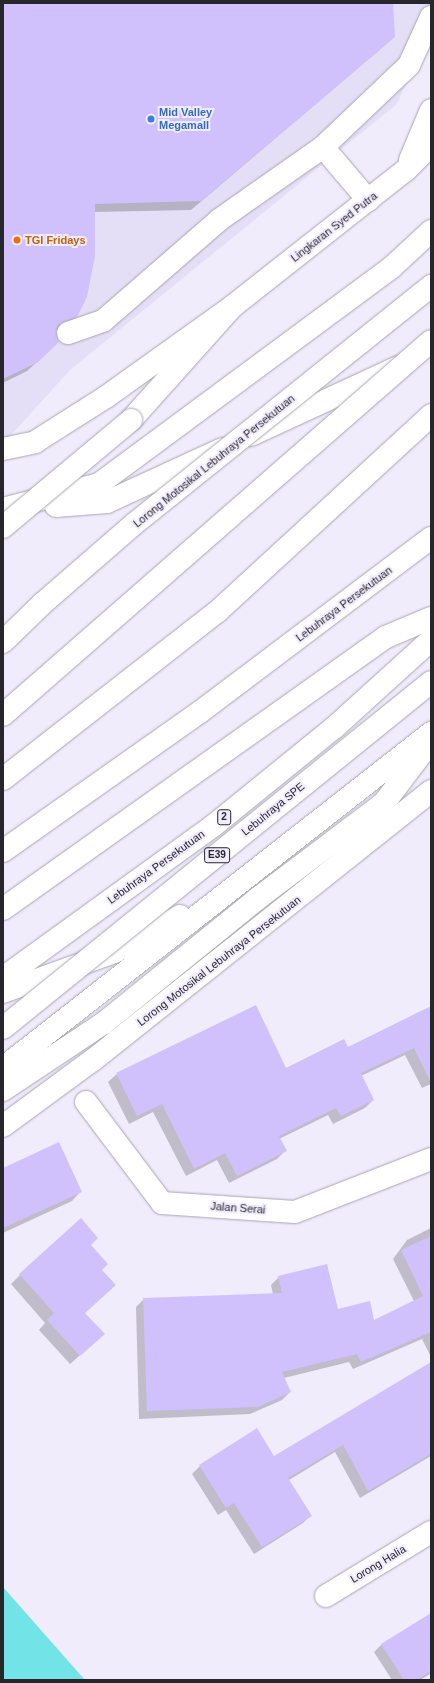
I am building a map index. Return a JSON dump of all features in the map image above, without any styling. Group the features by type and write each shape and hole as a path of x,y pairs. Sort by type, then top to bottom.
{"main road":[{"path":"68,333 102,321 219,220 323,147 409,65 431,17"},
{"path":"406,170 431,110"},
{"name":"Lingkaran Syed Putra","path":"233,306 406,170 431,145"},
{"path":"323,147 368,200"},
{"path":"3,510 99,484 392,267 431,231"},
{"name":"Lorong Motosikal Lebuhraya Persekutuan","path":"3,642 42,604 134,524 431,286"},
{"path":"3,449 35,442 106,397 233,306"},
{"path":"3,527 132,420 233,306"},
{"path":"3,715 431,341"},
{"path":"3,510 107,502 431,351"},
{"path":"3,779 217,612 431,415"},
{"name":"Lebuhraya Persekutuan","path":"3,851 200,712 431,538"},
{"path":"3,909 386,636 431,618"},
{"name":"Lebuhraya Persekutuan","path":"3,978 213,826 335,728 431,640"},
{"name":"Lebuhraya SPE","path":"3,1028 431,682"},
{"path":"3,992 114,952 200,905 431,720"},
{"path":"3,1068 431,733"},
{"path":"3,1090 104,1022 257,899 384,802 431,741"},
{"name":"Lorong Motosikal Lebuhraya Persekutuan","path":"3,1126 93,1060 431,791"},
{"name":"Jalan Serai","path":"86,1102 162,1203 295,1212 431,1159"},
{"name":"Lorong Halia","path":"326,1596 431,1532"}],"shaded area":[{"name":"Mid Valley Megamall","path":"3,3 431,3 431,28 397,104 70,370 3,444"}],"water":[{"path":"3,1587 85,1680 3,1680"}],"building":[{"name":"Mid Valley Megamall","path":"3,3 393,3 395,37 201,201 95,204 95,256 87,297 77,317 58,325 56,331 59,342 38,362 3,379"},
{"path":"256,1005 286,1068 344,1039 348,1047 431,1006 431,1083 414,1048 361,1073 374,1100 341,1116 336,1108 279,1136 287,1151 237,1176 225,1153 194,1169 162,1104 137,1116 116,1073"},
{"path":"59,1142 82,1192 3,1228 3,1168"},
{"path":"81,1218 98,1238 91,1245 108,1264 102,1270 116,1285 85,1313 105,1334 80,1356 47,1320 54,1313 19,1274"},
{"path":"431,1236 431,1332 361,1362 357,1354 282,1372 291,1392 258,1407 147,1411 143,1298 282,1293 278,1276 327,1264 338,1309 370,1301 374,1320 423,1296 401,1250"},
{"path":"431,1362 431,1454 368,1491 343,1445 288,1478 312,1516 262,1547 234,1503 226,1508 199,1465 257,1428 274,1456"},
{"path":"431,1613 431,1671 417,1680 404,1680 381,1644"}],"place":[{"name":"Mid Valley Megamall","path":"151,119"},
{"name":"TGI Fridays","path":"17,240"}]}
